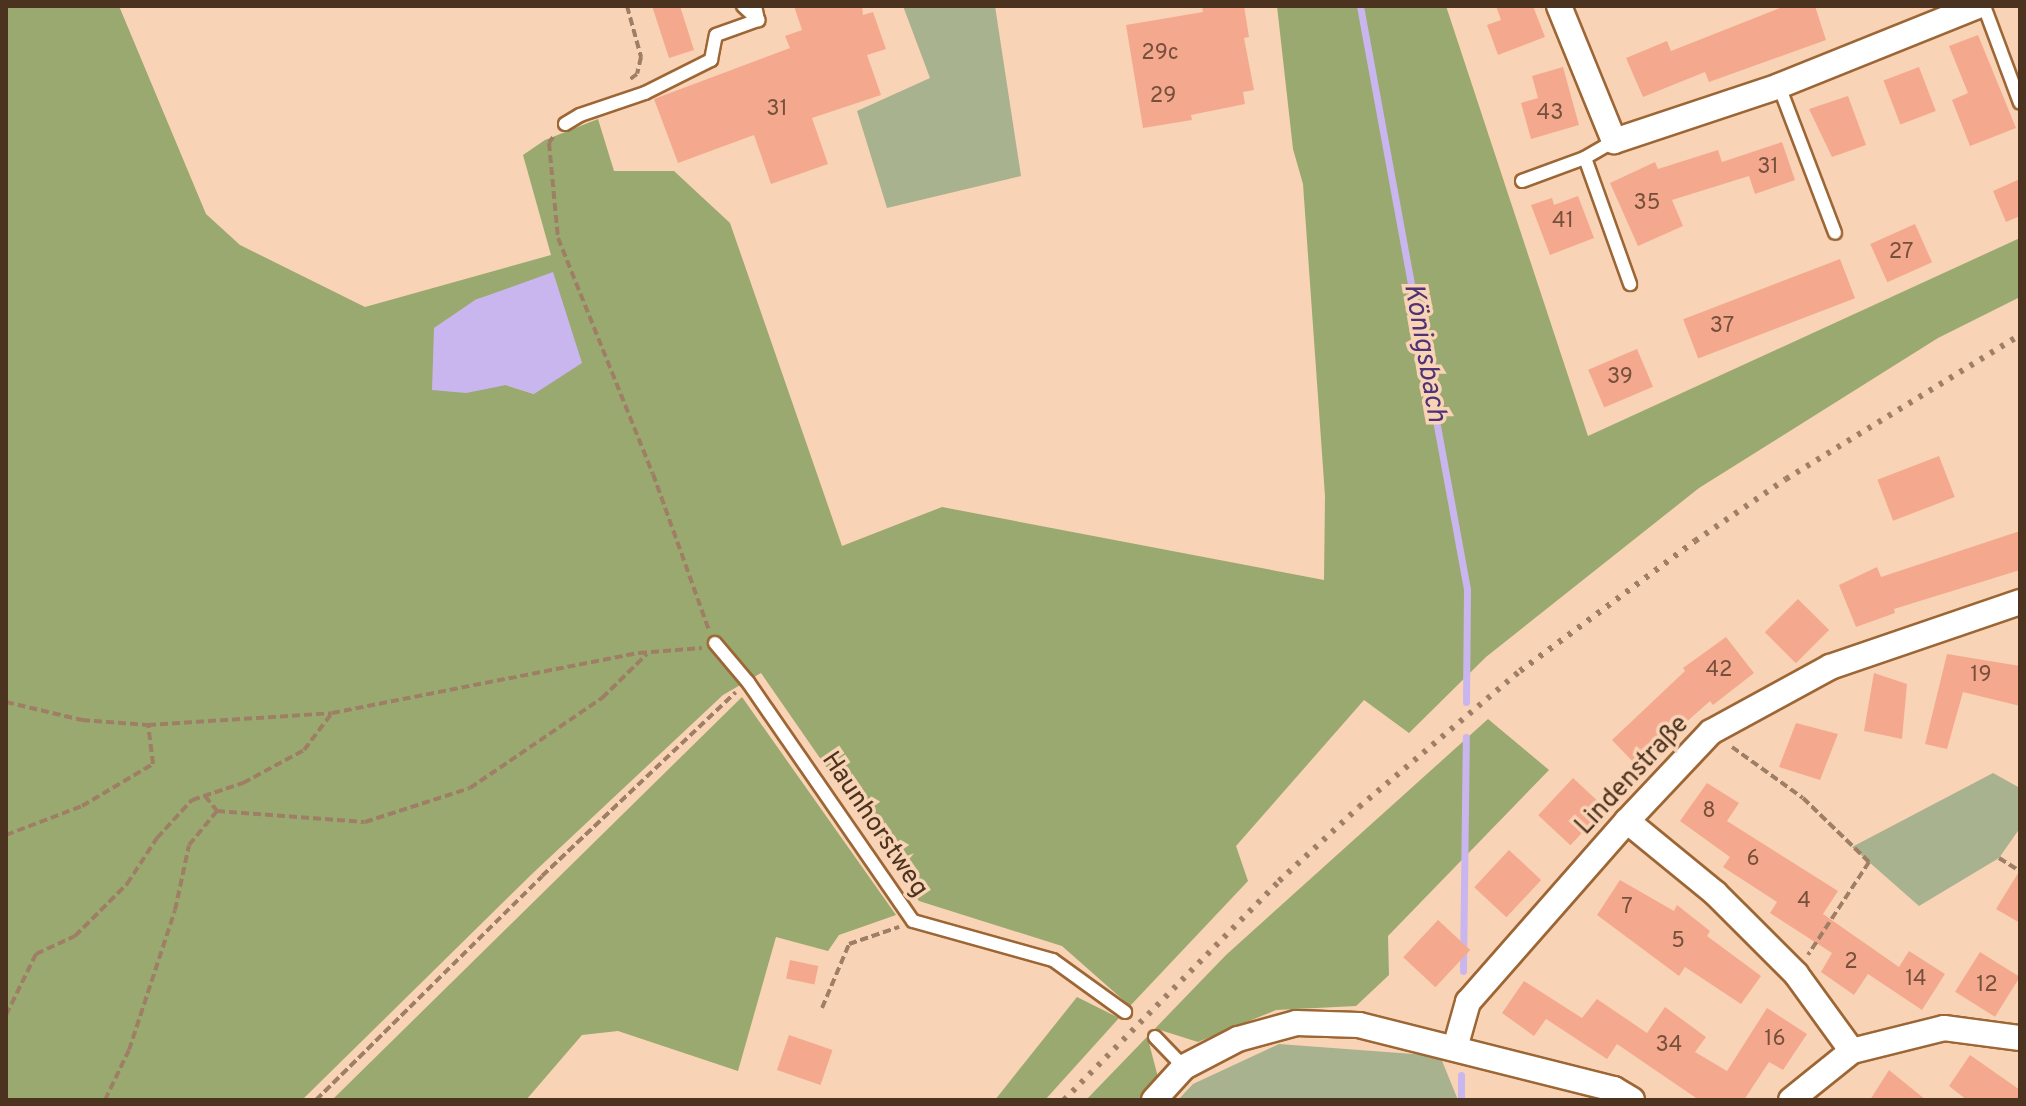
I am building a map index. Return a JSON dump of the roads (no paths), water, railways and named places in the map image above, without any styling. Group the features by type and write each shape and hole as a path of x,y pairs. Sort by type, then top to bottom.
{"street":[{"path":"1559,6 1614,141 1779,86 1981,6"},
{"name":"Lindenstraße","path":"1455,1048 1468,1002 1627,821 1711,732 1830,667 2020,602"},
{"path":"1627,821 1715,893 1796,974 1852,1051"},
{"path":"1154,1100 1184,1067 1238,1039 1296,1023 1359,1025 1614,1089 1632,1100"},
{"path":"1791,1100 1852,1051 1944,1028 2020,1038"}],"lane":[{"path":"743,6 758,20"},
{"path":"755,6 758,20"},
{"path":"1981,6 2020,103"},
{"path":"565,124 580,115 645,93 711,60 716,35 758,20"},
{"path":"1779,86 1835,233"},
{"path":"1522,181 1585,158 1614,141"},
{"path":"1585,158 1630,284"},
{"name":"Haunhorstweg","path":"715,643 748,682 913,921 1053,960 1125,1012"},
{"path":"1155,1037 1184,1067"}],"waterway":[{"name":"Königsbach","path":"1360,6 1467,589 1466,702"},
{"name":"Königsbach","path":"1463,971 1466,737"},
{"name":"Königsbach","path":"1461,1075 1461,1100"}],"railway":[{"path":"1064,1100 1279,881 1359,807 1520,671 1695,541 1786,479 2020,335"}]}
